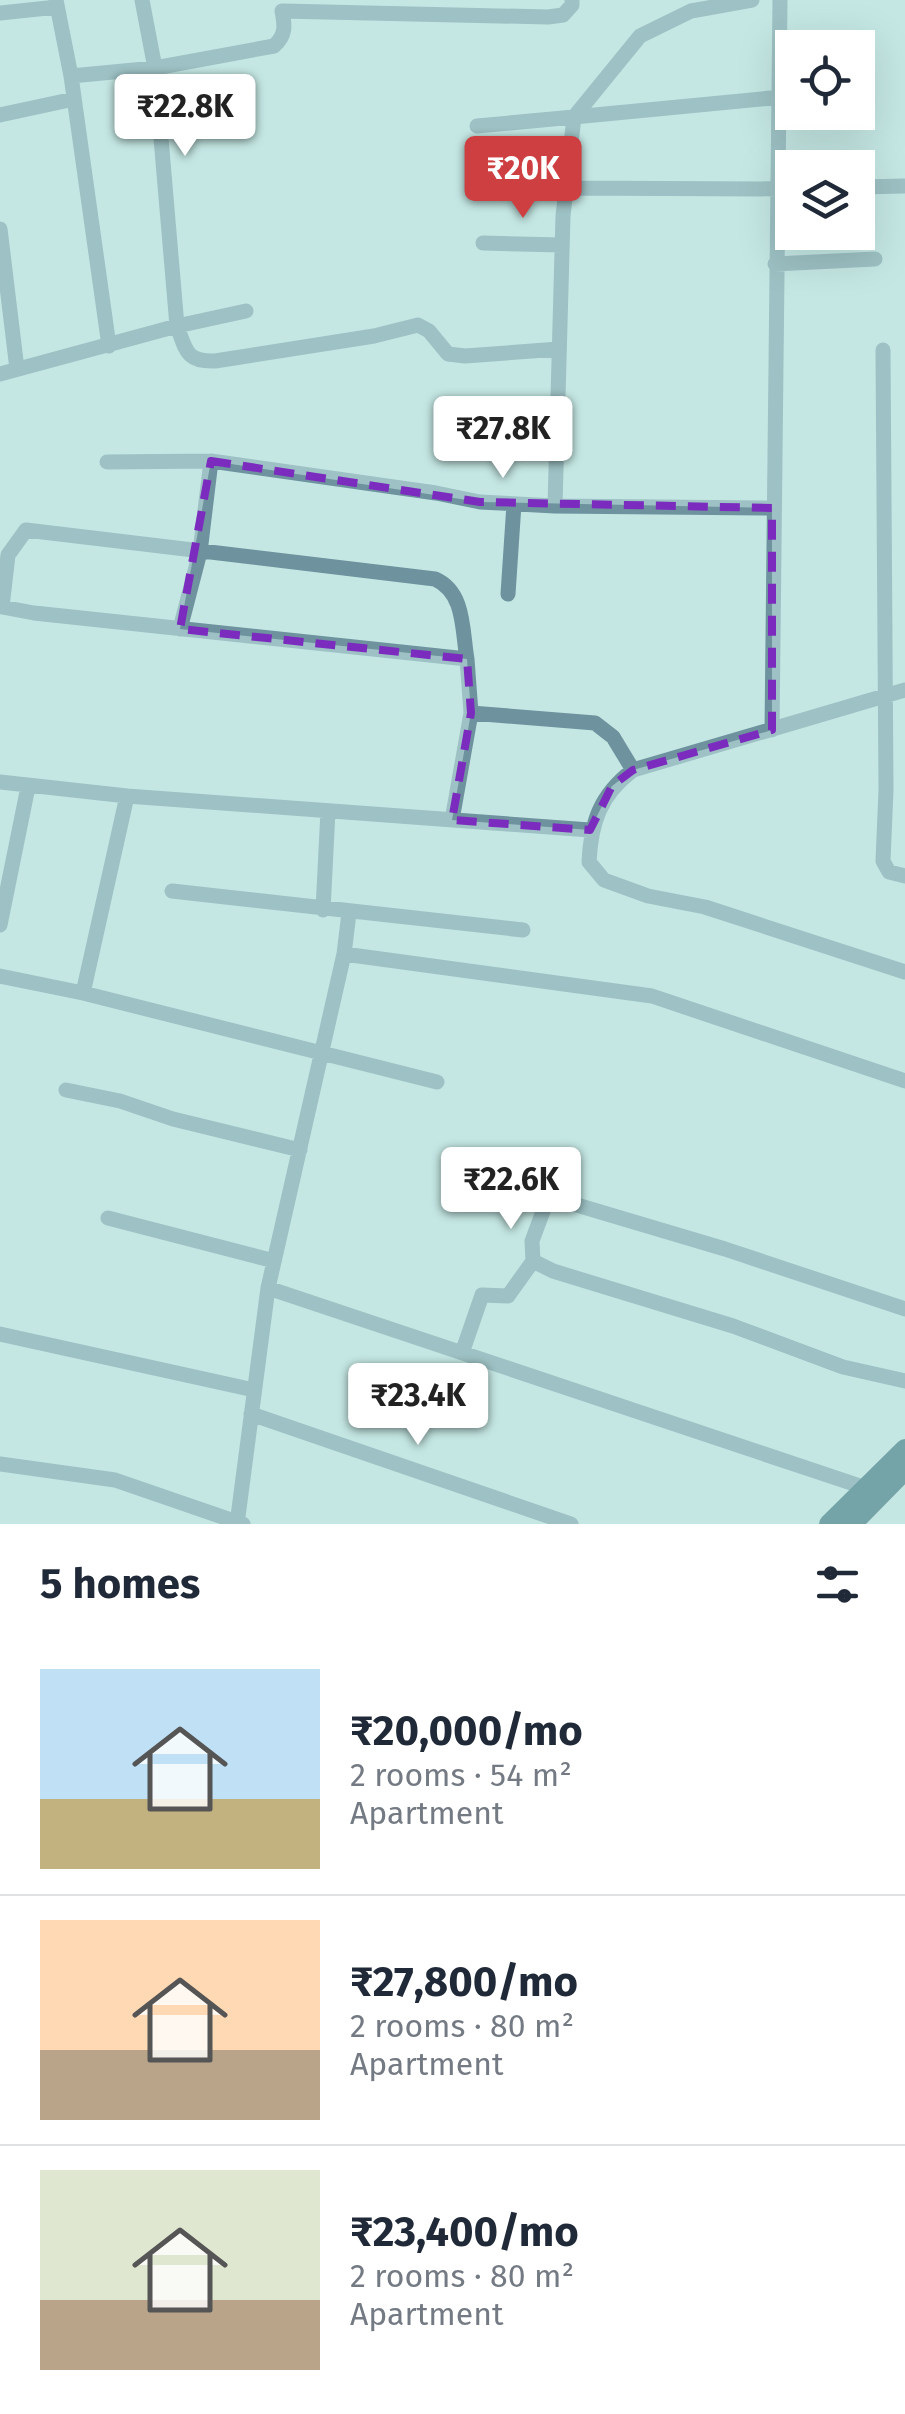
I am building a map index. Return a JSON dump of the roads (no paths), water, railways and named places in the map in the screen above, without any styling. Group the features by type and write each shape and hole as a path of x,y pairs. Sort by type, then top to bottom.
{"main road":[{"path":"829,1524 905,1448"},
{"path":"852,1524 905,1470"}],"street":[{"path":"142,0 155,68 177,326 186,353 199,362 418,326 429,331 448,354 559,349"},
{"path":"71,76 155,68 274,46 282,39 285,27 281,6 548,17 564,15 572,0"},
{"path":"554,506 562,244 574,118 640,36 690,12 752,0"},
{"path":"780,0 782,30"},
{"path":"0,13 57,3 109,346"},
{"path":"476,126 775,98"},
{"path":"0,116 74,99"},
{"path":"875,187 905,186"},
{"path":"566,188 775,189"},
{"path":"0,229 8,372 246,310"},
{"path":"482,243 562,244"},
{"path":"772,730 777,250"},
{"path":"775,264 875,259"},
{"path":"882,350 884,861 889,872 905,876"},
{"path":"107,462 211,461 436,492 480,502 772,508"},
{"path":"180,628 200,552 211,461"},
{"path":"508,594 514,504"},
{"path":"452,820 471,712 467,659 457,596 449,585 435,579 26,530 8,554 2,607 467,659"},
{"path":"905,690 632,770 612,786 590,830 589,862 604,880 648,896 705,907 905,972"},
{"path":"471,712 595,722 613,737 632,770"},
{"path":"0,782 127,796 590,830"},
{"path":"0,925 28,787"},
{"path":"886,790 905,788"},
{"path":"84,993 127,796"},
{"path":"323,910 328,811"},
{"path":"172,891 523,930"},
{"path":"0,1464 115,1480 240,1523 268,1288 344,954 349,913"},
{"path":"344,954 652,996 905,1080"},
{"path":"0,976 84,993 436,1082"},
{"path":"66,1090 300,1150"},
{"path":"462,1353 482,1295 508,1296 533,1261 532,1241 545,1206 560,1200 590,1206 905,1309"},
{"path":"108,1218 274,1260"},
{"path":"533,1261 553,1271 768,1338 843,1368 905,1382"},
{"path":"268,1288 866,1488"},
{"path":"0,1334 254,1390"},
{"path":"251,1414 571,1524"}]}
